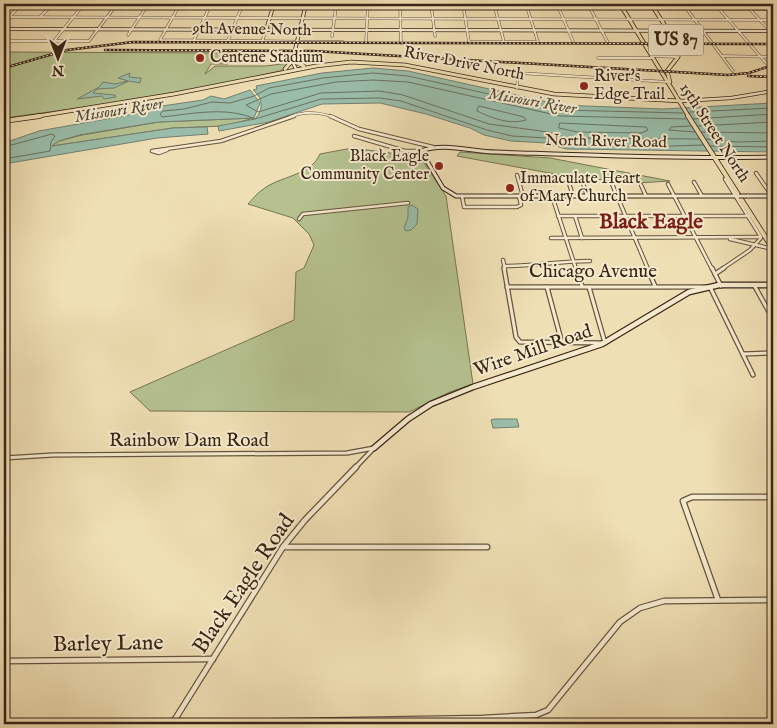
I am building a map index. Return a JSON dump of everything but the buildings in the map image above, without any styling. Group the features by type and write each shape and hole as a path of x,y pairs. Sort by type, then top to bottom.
{"main road":[{"name":"15th Street North","path":"620,4 658,69 668,81 773,249"},
{"name":"US 87","path":"651,4 680,49 678,57 668,70 668,81"},
{"path":"283,71 292,61 302,66 314,66"},
{"name":"River Drive North","path":"4,121 229,84 283,71 359,62 408,64 518,88 599,99 681,102"},
{"path":"658,69 668,70"},
{"name":"15th Street North","path":"716,158 773,243"}],"street":[{"path":"4,22 22,4"},
{"path":"40,18 53,4"},
{"path":"54,42 84,4"},
{"path":"4,41 89,41 117,4"},
{"path":"128,35 148,4"},
{"path":"165,30 180,4"},
{"path":"194,40 211,4"},
{"path":"228,40 243,4"},
{"path":"366,42 368,4"},
{"path":"400,4 401,43"},
{"path":"431,4 435,36"},
{"path":"463,4 470,42 538,42 526,4"},
{"path":"494,4 504,42"},
{"path":"557,4 572,41"},
{"path":"588,4 608,43"},
{"path":"683,4 733,71"},
{"path":"714,4 766,64"},
{"path":"746,4 773,32"},
{"path":"4,6 773,8"},
{"path":"262,42 274,6"},
{"path":"296,69 292,61 305,6"},
{"path":"332,36 336,7"},
{"path":"4,18 773,20"},
{"path":"4,29 773,32"},
{"name":"9th Avenue North","path":"165,30 160,40 343,42"},
{"path":"722,56 773,57"},
{"path":"598,58 678,57"},
{"path":"518,88 518,73 668,81"},
{"name":"River Drive North","path":"681,102 728,98 773,91"},
{"name":"North River Road","path":"167,150 221,142 298,114 313,111 341,120 359,129 415,144 471,152 716,158 773,157"},
{"path":"354,136 405,150 421,150"},
{"path":"415,144 421,150 444,188 456,196 773,196"},
{"name":"North River Road","path":"421,150 438,148"},
{"path":"756,173 773,196"},
{"path":"462,196 464,207 520,207 521,196 517,175"},
{"name":"15th Street North","path":"725,179 738,196 761,238"},
{"path":"568,180 573,196"},
{"path":"582,180 587,196"},
{"path":"694,182 702,196"},
{"path":"612,184 655,286"},
{"path":"668,184 721,286"},
{"path":"641,185 646,196"},
{"path":"552,196 582,286"},
{"path":"299,219 303,214 408,203"},
{"path":"558,216 749,216"},
{"path":"575,216 582,238"},
{"path":"726,237 754,246 773,249"},
{"path":"551,238 761,238"},
{"path":"715,274 754,246 761,238"},
{"path":"503,260 516,337 520,342 605,343 589,287"},
{"path":"504,266 538,266 551,262 590,261"},
{"path":"754,285 773,318"},
{"name":"Wire Mill Road","path":"374,448 410,418 436,402 457,393 605,343 690,292 709,287 773,285"},
{"name":"Chicago Avenue","path":"679,286 690,292"},
{"name":"Chicago Avenue","path":"507,287 709,287"},
{"path":"547,287 562,343"},
{"path":"709,287 753,375"},
{"path":"743,354 773,353"},
{"name":"Rainbow Dam Road","path":"4,458 53,455 347,453 374,448"},
{"name":"Black Eagle Road","path":"173,722 283,547 305,520 374,448"},
{"path":"718,600 684,506 685,499 773,496"},
{"path":"283,547 487,547"},
{"path":"173,722 483,718 536,715 548,710 620,622 633,611 647,604 664,601 773,600"},
{"name":"Barley Lane","path":"4,661 213,659"}],"shaded area":[{"path":"4,52 233,53 228,64 211,64 205,74 215,66 265,66 290,63 280,71 227,83 116,103 4,118"},
{"path":"254,118 225,126 173,128 52,146 59,141 82,135 159,122"},
{"path":"352,148 420,157 446,196 473,384 450,392 409,412 150,411 130,392 294,320 296,272 304,268 314,245 309,234 293,218 248,204 269,185 310,167 320,154"},
{"path":"460,152 550,158 670,181 637,183 571,177 457,156"}],"water":[{"name":"Missouri River","path":"373,68 408,71 561,105 663,109 773,103 773,152 566,149 546,143 511,141 484,135 470,128 426,114 380,103 322,104 269,122 219,131 218,126 255,119 261,108 259,96 253,90 257,89 256,86 322,73"},
{"path":"130,73 129,77 141,78 140,83 129,81 114,88 97,89 93,93 115,95 116,97 104,99 102,96 77,99 99,87 103,82 115,84 128,81 118,78"},
{"path":"250,90 260,103 254,118 158,122 79,135 59,141 52,146 173,128 207,127 208,134 157,138 4,164 4,143 39,131 145,112 162,106 203,100 211,96 224,99"},
{"path":"412,205 418,209 417,224 411,230 406,231 404,228 408,217 408,207"},
{"path":"517,419 519,427 493,428 491,420"}],"railway":[{"path":"4,68 67,50 133,42 773,44"},
{"path":"105,50 313,51 728,75 749,73 773,65"},
{"path":"748,76 773,77"}],"place":[{"name":"Centene Stadium","path":"200,58"},
{"name":"River's Edge Trail","path":"584,86"},
{"name":"Black Eagle Community Center","path":"439,166"},
{"name":"Immaculate Heart of Mary Church","path":"510,188"}],"district":[{"name":"Black Eagle","path":"651,222"}]}
